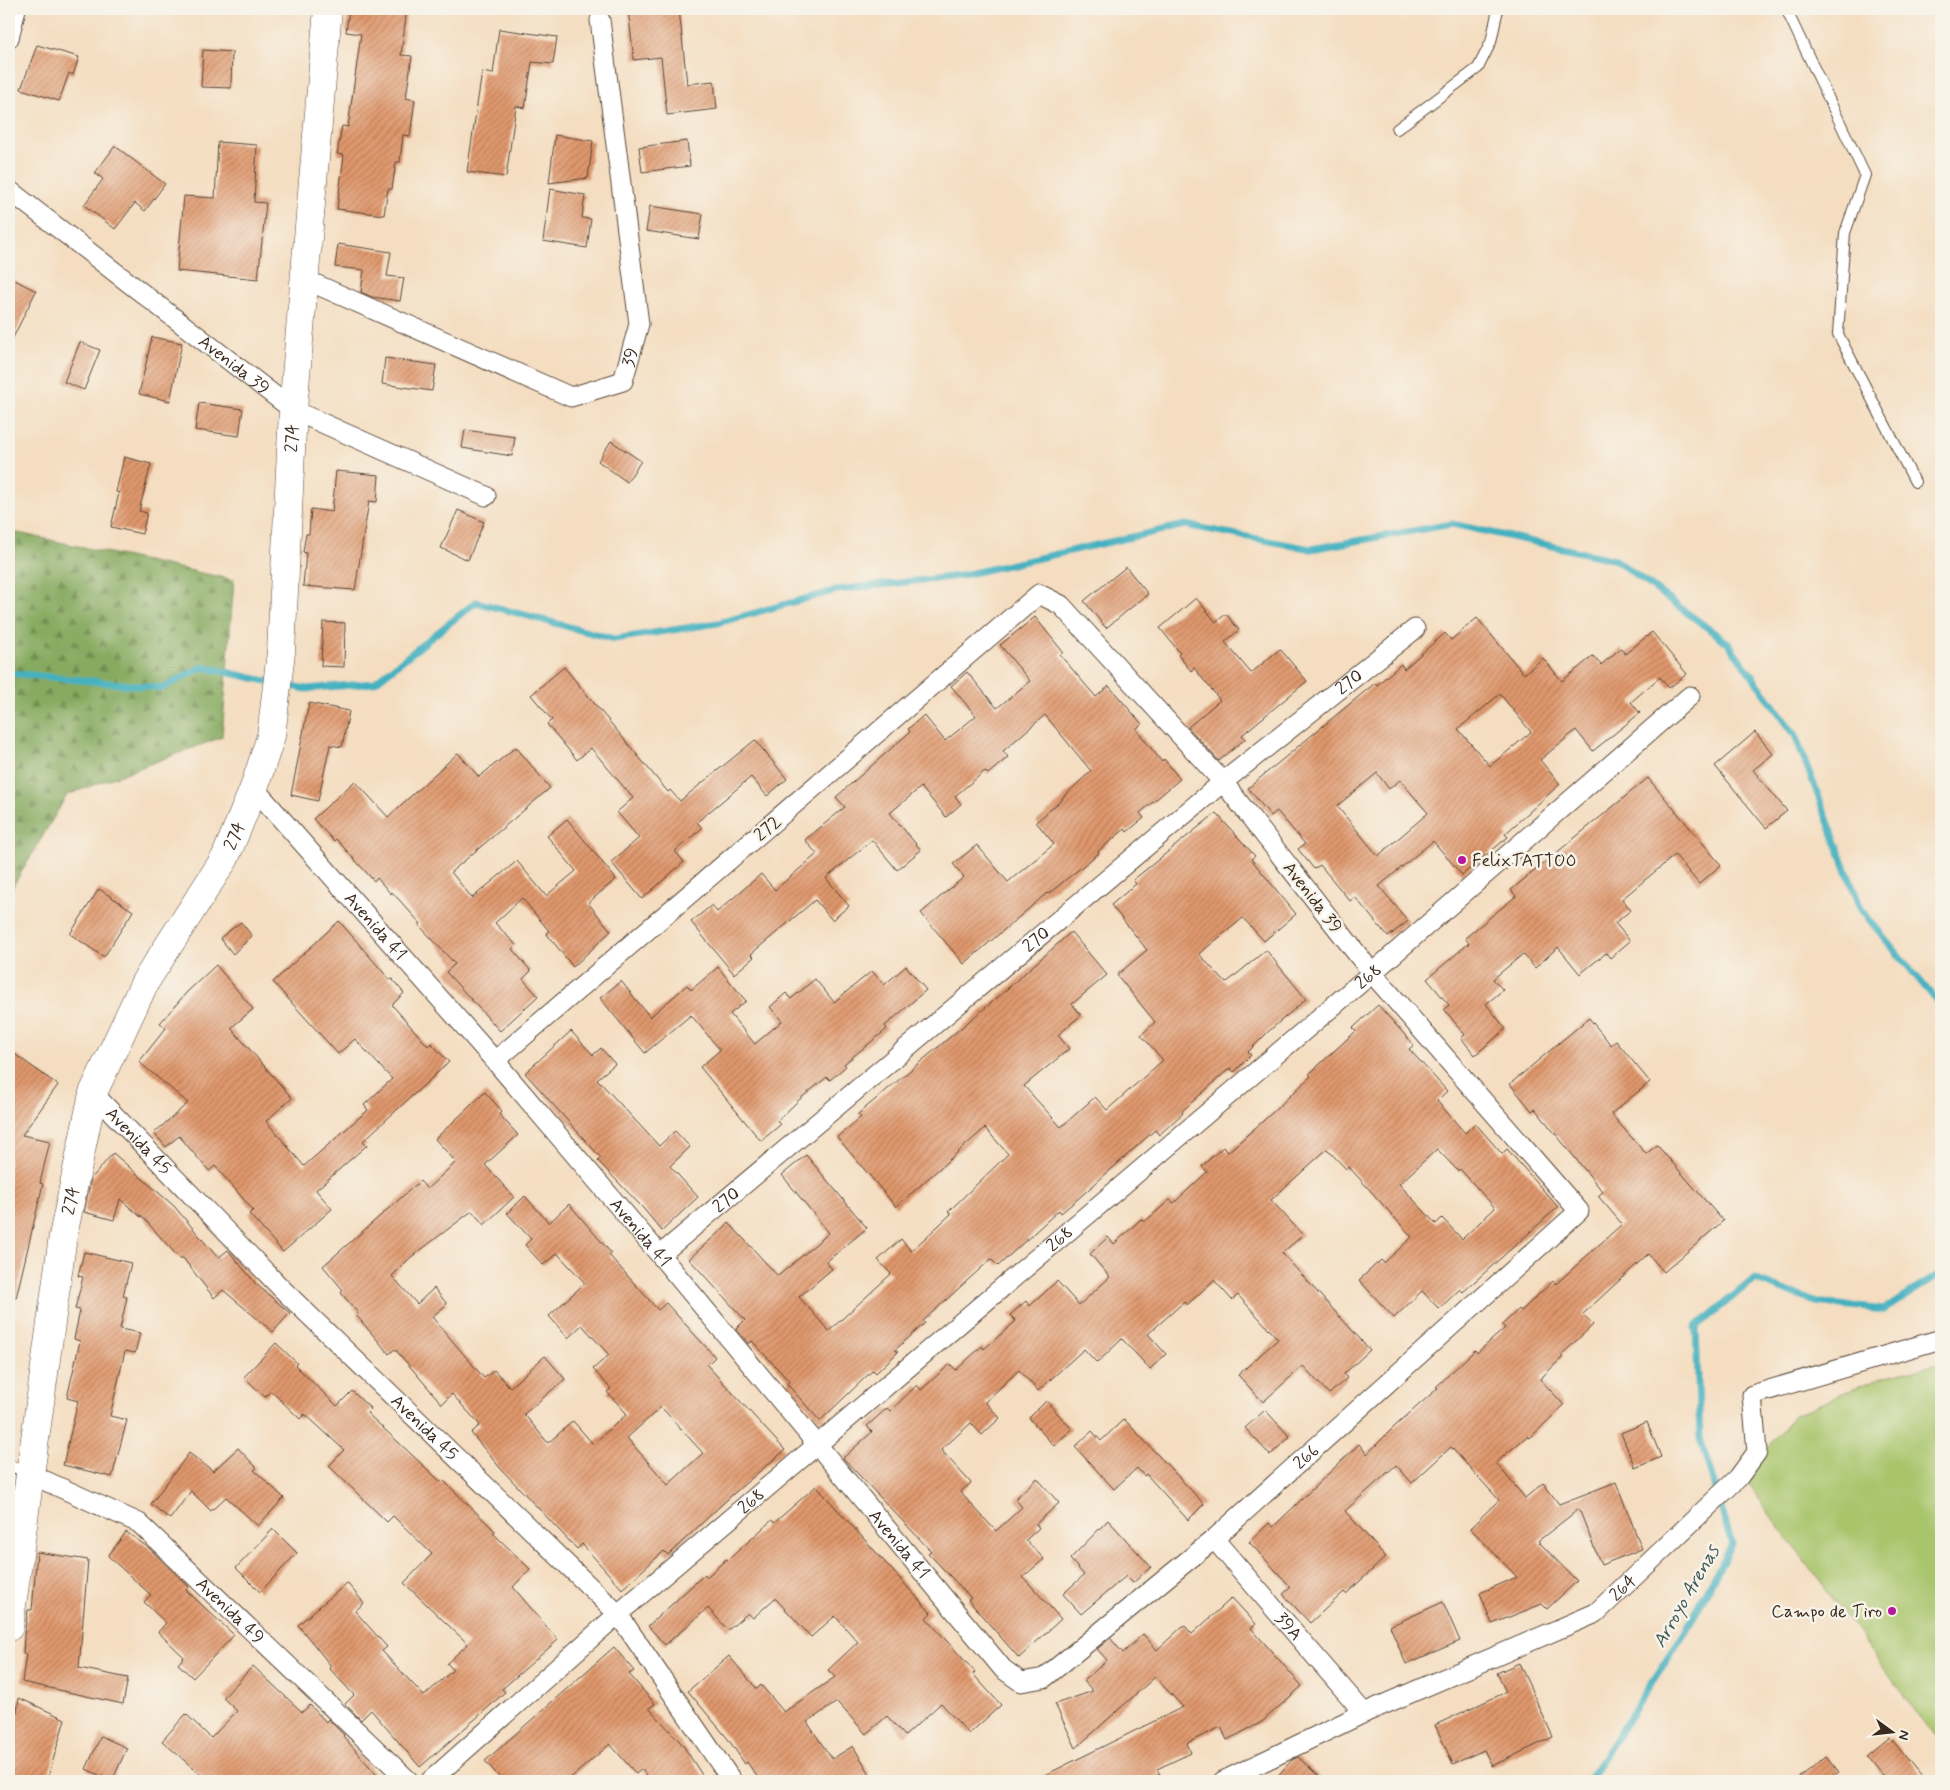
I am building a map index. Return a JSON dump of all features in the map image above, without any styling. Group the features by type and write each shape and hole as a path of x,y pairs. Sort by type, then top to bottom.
{"street":[{"path":"9,38 16,9"},
{"name":"274","path":"9,1627 19,1470 92,1093 145,982 226,858 254,788 271,736 278,690 281,652 294,410 328,9"},
{"name":"39","path":"304,279 571,397 623,380 639,324 600,20"},
{"name":"Avenida 39","path":"9,190 294,410 486,496"},
{"name":"Avenida 39","path":"1039,594 1061,605 1223,782 1372,973 1579,1210"},
{"name":"272","path":"495,1061 1039,594"},
{"name":"270","path":"660,1254 1223,782 1415,629"},
{"name":"268","path":"430,1781 618,1614 1372,973 1690,696"},
{"name":"Avenida 41","path":"254,788 495,1061 660,1254 1004,1669 1021,1682"},
{"name":"Avenida 45","path":"92,1093 280,1288 618,1614 732,1781"},
{"name":"266","path":"1021,1682 1044,1678 1214,1539 1579,1210"},
{"name":"264","path":"1223,1781 1364,1713 1596,1613 1738,1478 1757,1452 1752,1395 1941,1339"},
{"name":"Avenida 49","path":"19,1470 139,1523 409,1781"},
{"name":"39A","path":"1214,1539 1364,1713"}],"lane":[{"path":"1397,129 1478,68 1491,42 1498,9"},
{"path":"1786,9 1865,175 1845,233 1838,334 1915,482"}],"green space":[{"path":"9,531 234,580 222,737 67,795 9,893"},
{"name":"Campo de Tiro","path":"1941,1363 1941,1746 1743,1477 1795,1415 1874,1380"}],"building":[{"path":"349,9 407,9 401,55 412,56 406,98 415,100 410,136 403,135 400,162 396,162 392,189 388,189 384,215 337,209 344,155 337,154 342,126 348,127 361,34 346,32"},
{"path":"628,9 679,9 687,84 714,81 717,109 667,115 661,57 634,60"},
{"path":"499,29 557,37 553,64 532,62 525,108 516,106 506,177 467,172 482,72 493,74"},
{"path":"37,45 79,57 73,75 69,73 59,101 21,89"},
{"path":"203,50 232,52 231,88 201,87"},
{"path":"555,135 593,141 588,178 549,183"},
{"path":"687,141 690,166 642,172 639,147"},
{"path":"218,142 257,145 254,202 266,203 258,279 177,271 184,196 215,198"},
{"path":"115,146 165,184 145,211 135,203 115,229 84,205 103,179 95,173"},
{"path":"550,189 585,195 582,218 591,219 587,248 543,241"},
{"path":"650,206 703,214 699,239 646,231"},
{"path":"338,244 391,252 387,276 404,278 400,301 372,297 361,292 364,270 335,267"},
{"path":"9,277 36,291 9,346"},
{"path":"152,337 182,343 170,401 139,394"},
{"path":"80,342 100,350 84,390 64,382"},
{"path":"385,358 436,365 432,391 382,384"},
{"path":"199,403 243,409 239,436 195,430"},
{"path":"465,430 515,437 512,456 462,448"},
{"path":"611,441 641,461 627,482 598,461"},
{"path":"124,457 151,464 139,511 147,513 142,534 111,527 119,493 116,492"},
{"path":"336,471 379,475 377,502 369,501 355,590 303,586 306,553 303,552 306,534 309,534 311,509 332,512"},
{"path":"458,510 484,522 468,560 441,548"},
{"path":"1126,567 1148,594 1106,628 1084,601"},
{"path":"1196,598 1216,622 1226,614 1239,630 1225,642 1251,673 1280,649 1307,681 1242,735 1245,739 1219,761 1188,727 1220,700 1194,668 1191,671 1178,655 1180,653 1160,628"},
{"path":"1035,617 1063,652 1060,655 1096,697 1109,686 1142,724 1136,729 1162,762 1164,759 1180,779 1140,813 1144,818 1127,832 1125,829 1098,851 1099,853 1047,893 964,964 921,913 964,877 953,864 977,845 1008,882 1054,844 1036,822 1091,771 1045,715 1003,751 1008,757 988,774 985,771 955,796 961,804 946,817 921,787 890,813 921,850 897,870 872,840 826,878 849,906 832,920 815,900 751,954 754,957 734,974 691,922 712,905 717,912 761,874 775,890 817,854 805,840 845,807 836,797 910,732 908,729 924,715 945,741 976,716 951,686 967,672 997,708 1030,681 1000,645"},
{"path":"1477,618 1524,674 1543,658 1562,681 1593,656 1601,665 1621,648 1625,654 1652,632 1687,674 1669,688 1660,677 1631,702 1640,713 1593,751 1576,730 1540,760 1560,784 1505,834 1508,837 1462,875 1433,841 1379,886 1408,921 1388,937 1355,897 1350,901 1320,865 1314,869 1298,849 1305,844 1277,811 1271,816 1248,788 1375,683 1377,685 1401,664 1404,669 1445,633 1451,640","holes":["1500,694 1531,732 1490,766 1458,729","1377,773 1389,789 1400,780 1428,813 1378,856 1337,806"]},
{"path":"323,622 345,623 344,667 321,666"},
{"path":"564,667 668,792 670,790 680,801 755,740 787,779 767,796 751,777 697,822 702,828 675,851 684,862 642,899 611,862 639,838 617,812 633,798 591,748 577,760 547,724 552,720 531,695"},
{"path":"309,703 349,711 342,747 330,745 318,801 291,795"},
{"path":"1755,732 1773,754 1753,770 1787,811 1766,828 1715,766"},
{"path":"516,747 550,788 451,872 472,898 517,861 546,896 576,871 547,836 567,819 616,879 588,903 611,931 573,967 546,933 549,931 522,898 495,923 516,945 512,949 531,971 523,979 538,996 500,1031 446,972 455,964 419,925 421,924 392,892 391,894 377,878 374,881 336,839 334,841 313,819 355,781 388,817 458,753 479,777"},
{"path":"1648,778 1721,865 1699,884 1675,855 1622,899 1631,910 1615,923 1630,941 1610,958 1606,953 1580,974 1558,947 1535,968 1523,954 1493,979 1503,990 1486,1004 1506,1029 1475,1055 1461,1038 1465,1035 1444,1009 1449,1005 1427,979 1469,943 1465,938 1516,896 1511,890"},
{"path":"1216,813 1255,856 1251,859 1296,914 1264,941 1243,918 1199,954 1226,983 1266,950 1306,999 1248,1052 1251,1055 1234,1072 1230,1068 1182,1111 1183,1113 1159,1135 1155,1130 1061,1213 1059,1210 998,1266 991,1259 923,1321 925,1323 895,1350 898,1352 876,1373 873,1370 820,1421 787,1384 789,1381 752,1341 749,1344 736,1329 745,1320 689,1259 729,1223 778,1276 829,1233 782,1175 806,1155 867,1228 826,1262 832,1269 799,1297 829,1331 891,1274 878,1260 901,1239 911,1251 951,1214 948,1212 1008,1154 985,1128 896,1207 837,1137 861,1117 858,1114 998,997 1071,932 1107,975 1072,1004 1081,1015 1058,1035 1069,1049 1024,1086 1061,1127 1095,1097 1107,1110 1163,1060 1141,1035 1155,1022 1117,975 1147,950 1111,905 1136,884 1133,880"},
{"path":"99,889 133,911 104,957 70,934"},
{"path":"339,921 390,980 392,979 404,993 392,1005 428,1046 431,1043 449,1062 363,1141 367,1145 316,1190 332,1209 283,1252 249,1214 253,1210 215,1166 209,1171 179,1136 166,1147 154,1133 188,1103 139,1062 166,1028 160,1023 187,992 216,965 253,1009 231,1028 292,1098 266,1121 304,1166 368,1110 364,1105 392,1079 355,1039 338,1054 273,982"},
{"path":"241,922 252,936 233,954 220,938"},
{"path":"906,966 926,990 885,1026 887,1029 844,1064 846,1066 830,1080 827,1077 800,1099 777,1121 780,1125 761,1141 700,1067 720,1050 691,1015 645,1053 600,998 621,981 650,1017 687,985 691,990 718,967 746,1001 730,1014 755,1044 782,1021 770,1007 786,993 791,999 815,979 834,1002 872,971 884,985"},
{"path":"1378,1005 1414,1045 1409,1049 1447,1091 1437,1101 1465,1133 1475,1123 1502,1154 1507,1149 1558,1207 1463,1292 1460,1289 1439,1309 1422,1291 1394,1318 1359,1280 1381,1260 1384,1263 1412,1237 1349,1167 1346,1169 1327,1149 1271,1200 1303,1235 1282,1253 1370,1350 1344,1374 1347,1378 1329,1394 1303,1366 1263,1402 1238,1375 1278,1339 1238,1295 1232,1300 1214,1280 1187,1305 1184,1302 1148,1334 1166,1354 1150,1369 1122,1339 1097,1363 1084,1349 1038,1391 1019,1370 985,1402 1000,1418 982,1435 971,1423 941,1450 971,1483 960,1492 996,1531 1022,1507 1015,1499 1037,1478 1059,1503 1036,1524 1039,1528 1026,1540 1044,1559 1023,1577 1061,1619 1019,1658 968,1600 971,1598 928,1553 931,1551 843,1458 872,1432 867,1426 887,1408 890,1411 917,1385 921,1390 950,1364 956,1370 982,1346 984,1349 1016,1321 1010,1315 1026,1301 1030,1306 1057,1281 1079,1305 1110,1277 1090,1254 1108,1237 1114,1244 1141,1219 1144,1222 1170,1200 1174,1203 1207,1172 1202,1166 1223,1147 1228,1152 1272,1113 1311,1076 1309,1074 1356,1031 1353,1028","holes":["1437,1149 1458,1171 1460,1169 1495,1208 1462,1239 1442,1218 1436,1224 1399,1184"]},
{"path":"1589,1018 1611,1045 1616,1041 1650,1082 1611,1114 1646,1154 1657,1145 1723,1221 1664,1272 1648,1254 1583,1314 1593,1325 1561,1355 1563,1357 1540,1379 1564,1405 1530,1438 1527,1436 1496,1463 1525,1498 1543,1483 1559,1504 1616,1482 1642,1549 1601,1565 1579,1509 1538,1541 1577,1581 1547,1609 1542,1604 1492,1624 1480,1593 1517,1577 1470,1528 1499,1500 1451,1447 1412,1483 1396,1465 1345,1511 1386,1557 1346,1594 1344,1592 1310,1623 1283,1594 1291,1587 1249,1542 1269,1523 1273,1527 1359,1444 1367,1454 1438,1388 1436,1387 1475,1350 1477,1353 1505,1328 1502,1325 1519,1309 1521,1311 1553,1281 1556,1284 1622,1224 1598,1196 1603,1192 1535,1109 1532,1111 1510,1084"},
{"path":"571,1031 593,1055 601,1048 615,1064 597,1079 659,1146 675,1131 690,1147 670,1166 698,1197 662,1231 598,1161 601,1158 525,1073"},
{"path":"9,1050 58,1085 22,1135 50,1141 40,1183 43,1184 16,1298 9,1297"},
{"path":"485,1092 502,1111 499,1114 518,1135 485,1165 514,1197 484,1225 472,1211 410,1258 392,1276 417,1304 434,1288 447,1304 432,1317 484,1378 494,1370 510,1387 545,1356 565,1379 524,1414 548,1443 573,1421 593,1444 627,1414 607,1392 611,1389 593,1369 609,1355 582,1325 568,1338 549,1316 585,1283 557,1253 543,1265 525,1245 531,1239 507,1213 525,1196 549,1223 569,1204 611,1253 609,1255 658,1310 666,1303 715,1357 707,1365 785,1450 733,1494 668,1555 664,1551 622,1589 582,1544 577,1549 501,1469 471,1433 480,1425 452,1394 442,1404 395,1349 389,1354 356,1315 358,1313 341,1293 343,1290 323,1266 420,1181 427,1189 456,1162 435,1139","holes":["661,1407 703,1453 668,1485 627,1438"]},
{"path":"113,1153 174,1206 218,1258 228,1250 256,1284 290,1313 273,1332 223,1290 214,1298 183,1258 179,1258 141,1215 141,1217 120,1199 114,1220 84,1212 91,1179"},
{"path":"84,1252 131,1263 123,1296 127,1297 120,1329 140,1333 135,1353 125,1351 110,1416 127,1420 112,1477 63,1465 78,1401 67,1398 80,1341 74,1339 80,1310 75,1309 83,1277 78,1276"},
{"path":"276,1343 297,1363 295,1365 337,1406 352,1391 371,1409 367,1413 441,1482 443,1480 495,1531 493,1533 530,1569 513,1587 558,1640 502,1689 505,1692 420,1767 371,1710 361,1720 345,1704 354,1695 329,1668 331,1666 298,1625 347,1583 364,1603 355,1611 387,1647 382,1651 424,1696 453,1670 447,1663 468,1644 404,1583 432,1554 393,1516 387,1522 329,1466 344,1450 305,1414 300,1419 271,1391 265,1397 244,1377"},
{"path":"1046,1401 1072,1429 1054,1446 1029,1418"},
{"path":"1265,1410 1290,1437 1270,1455 1245,1428"},
{"path":"1124,1419 1204,1504 1188,1520 1146,1474 1144,1476 1137,1468 1114,1489 1075,1447 1092,1431 1101,1441"},
{"path":"1647,1422 1661,1457 1635,1468 1621,1433"},
{"path":"238,1448 257,1468 254,1470 284,1498 258,1526 226,1497 211,1511 191,1491 170,1519 151,1504 189,1453 213,1471"},
{"path":"816,1486 931,1613 926,1618 975,1672 973,1674 1001,1705 969,1734 941,1703 905,1736 887,1716 866,1734 837,1702 807,1722 832,1759 853,1746 870,1774 859,1781 760,1781 747,1762 745,1764 728,1739 688,1691 729,1656 757,1689 761,1685 784,1712 835,1677 828,1670 858,1642 835,1616 811,1637 775,1598 753,1618 748,1613 728,1630 708,1608 665,1645 648,1626 705,1574 707,1577 772,1520 774,1523"},
{"path":"1108,1520 1151,1567 1133,1583 1126,1576 1081,1614 1063,1594 1084,1575 1070,1559"},
{"path":"273,1529 297,1553 260,1592 236,1568"},
{"path":"126,1532 149,1548 189,1587 186,1590 234,1635 193,1678 178,1664 184,1657 158,1632 166,1623 144,1602 151,1595 108,1556"},
{"path":"37,1552 88,1560 79,1668 128,1678 123,1704 22,1682 26,1654 23,1654 24,1635 28,1610 32,1610"},
{"path":"1232,1598 1256,1624 1251,1628 1302,1686 1262,1722 1227,1740 1221,1727 1187,1743 1191,1753 1157,1769 1160,1774 1144,1781 1033,1781 1183,1707 1155,1677 1076,1748 1055,1704 1093,1691 1084,1681 1107,1660 1097,1649 1110,1638 1123,1653 1143,1634 1157,1650 1184,1625 1192,1634"},
{"path":"1443,1602 1460,1641 1406,1664 1390,1626"},
{"path":"614,1647 634,1671 629,1674 655,1704 649,1708 682,1744 706,1781 650,1781 642,1769 636,1774 610,1744 567,1781 503,1781 485,1761"},
{"path":"1519,1663 1553,1737 1492,1766 1484,1750 1453,1764 1435,1725 1506,1692 1497,1673"},
{"path":"253,1666 302,1712 310,1705 326,1722 328,1719 344,1735 382,1781 208,1781 162,1741 186,1714 211,1738 237,1711 223,1698"},
{"path":"19,1698 65,1719 47,1781 9,1781 9,1710 17,1712"},
{"path":"101,1736 127,1748 112,1781 86,1769"},
{"path":"1890,1737 1925,1781 1888,1781 1867,1756"},
{"path":"1827,1756 1839,1771 1826,1781 1795,1781"},
{"path":"1298,1757 1324,1781 1273,1781 1292,1760"}],"waterway":[{"path":"282,684 306,689 374,683 476,602 614,639 718,623 837,590 959,576 1185,525 1311,549 1452,524 1616,560 1728,643 1795,735 1862,911 1941,1006"},
{"path":"9,673 162,688 203,667 271,682"},
{"name":"Arroyo Arenas","path":"1588,1781 1687,1629 1732,1544 1700,1438 1696,1327 1754,1279 1815,1302 1884,1310 1941,1273"}],"place":[{"name":"FelixTATTOO","path":"1462,860"},
{"name":"Campo de Tiro","path":"1892,1611"}]}
